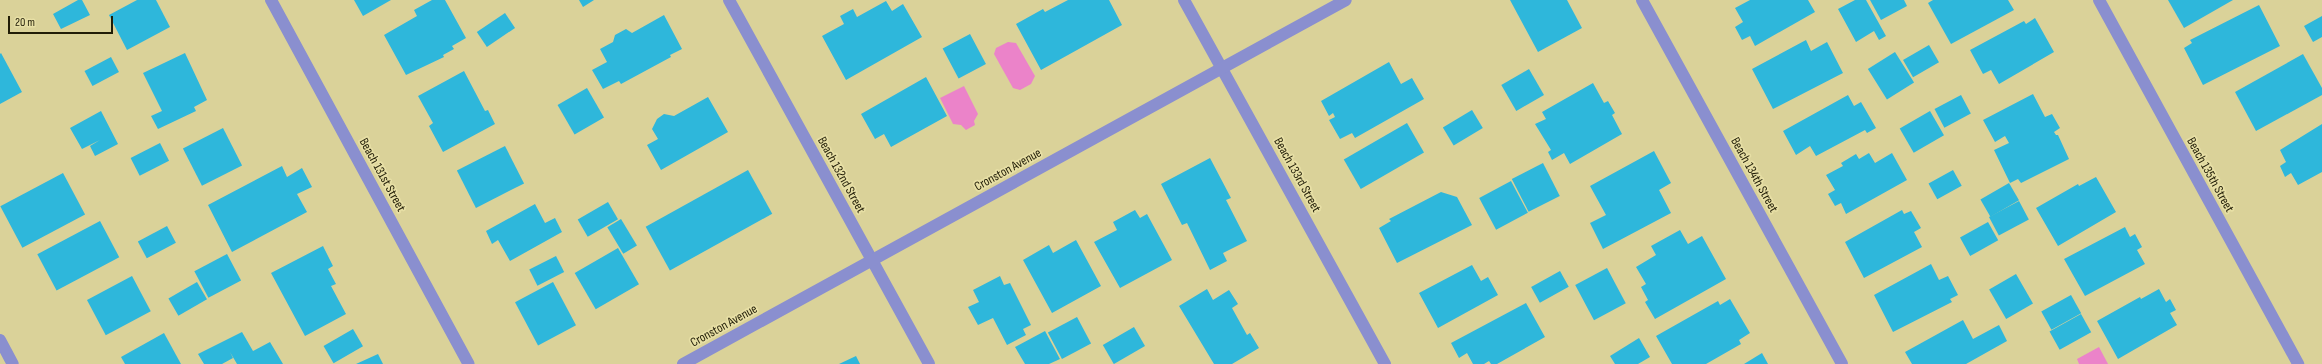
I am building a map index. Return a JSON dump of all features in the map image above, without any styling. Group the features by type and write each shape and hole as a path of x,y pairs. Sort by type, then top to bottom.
{"street":[{"name":"Beach 131st Street","path":"270,0 469,364"},
{"name":"Beach 132nd Street","path":"729,0 930,364"},
{"name":"Beach 133rd Street","path":"1184,0 1385,364"},
{"name":"Cronston Avenue","path":"683,364 1346,0"},
{"name":"Beach 134th Street","path":"1642,0 1842,364"},
{"name":"Beach 135th Street","path":"2099,0 2298,364"},
{"path":"0,340 13,364"}],"shaded area":[{"path":"1008,42 1016,43 1035,76 1031,84 1020,90 1013,88 994,54 996,48"},
{"path":"964,86 978,114 974,121 975,125 966,130 961,125 953,124 940,98"},
{"path":"2099,347 2108,364 2079,364 2077,359"}],"building":[{"path":"78,0 82,0 90,15 61,29 53,14"},
{"path":"137,0 156,0 170,27 127,50 109,15"},
{"path":"354,0 391,0 363,16"},
{"path":"432,0 445,0 466,38 452,46 454,49 443,55 444,57 406,75 384,35 417,16 414,10"},
{"path":"579,0 594,0 583,7"},
{"path":"1068,0 1109,0 1122,25 1041,70 1016,24 1043,9 1045,12"},
{"path":"1510,0 1567,0 1582,28 1538,52"},
{"path":"1750,0 1808,0 1815,12 1755,46 1750,36 1742,40 1735,27 1743,22 1735,8"},
{"path":"1855,0 1866,0 1886,36 1879,40 1874,31 1856,42 1838,9"},
{"path":"1870,0 1904,0 1907,6 1881,20"},
{"path":"1933,0 2008,0 2014,10 1951,44 1928,3"},
{"path":"2168,0 2233,0 2184,28"},
{"path":"886,1 892,11 903,4 922,37 846,80 822,36 844,24 840,16 853,9 857,17"},
{"path":"2259,5 2280,46 2203,85 2184,48 2192,43 2190,40"},
{"path":"505,13 515,28 487,47 477,32"},
{"path":"664,15 682,49 670,55 671,57 621,84 619,81 603,89 592,70 607,62 600,49 613,42 615,35 626,29 632,33"},
{"path":"2322,16 2322,37 2313,42 2304,26"},
{"path":"2035,18 2054,52 1999,84 1991,70 1983,74 1970,50 2024,21 2026,24"},
{"path":"970,34 986,64 959,79 943,49"},
{"path":"1806,40 1811,51 1827,42 1843,73 1773,109 1752,69"},
{"path":"1929,45 1939,62 1913,77 1903,60"},
{"path":"1895,52 1914,83 1887,99 1868,69"},
{"path":"1,53 22,92 0,104 0,54"},
{"path":"185,53 207,100 194,107 196,111 158,129 151,116 162,111 143,73"},
{"path":"2303,54 2322,88 2322,95 2256,131 2235,92"},
{"path":"111,57 119,72 92,86 85,71"},
{"path":"1389,62 1401,84 1412,78 1424,99 1355,138 1352,133 1340,139 1329,120 1335,117 1333,113 1329,116 1321,101"},
{"path":"1529,69 1544,95 1516,111 1501,85"},
{"path":"464,71 485,111 488,110 495,124 443,152 429,126 433,123 418,96"},
{"path":"926,77 947,116 891,147 884,134 875,139 861,114"},
{"path":"1593,83 1604,103 1608,101 1615,113 1612,115 1622,134 1570,164 1564,153 1552,160 1548,152 1551,150 1535,124 1546,119 1542,112"},
{"path":"587,88 604,117 575,134 558,105"},
{"path":"2033,94 2045,117 2052,114 2060,128 2054,132 2058,135 2069,159 2021,183 2018,179 2010,183 1994,150 2009,143 2005,136 1995,142 1983,120"},
{"path":"1848,95 1854,106 1861,102 1876,128 1867,133 1865,130 1816,156 1810,146 1796,155 1783,131"},
{"path":"1961,95 1971,114 1944,128 1935,109"},
{"path":"708,97 728,132 661,170 647,145 658,139 652,129 657,119 664,114 674,116"},
{"path":"1472,110 1483,128 1454,146 1443,128"},
{"path":"101,111 118,144 95,156 90,146 100,140 82,149 70,128"},
{"path":"1930,111 1944,135 1914,153 1900,128"},
{"path":"1407,123 1424,152 1361,189 1344,160"},
{"path":"2322,124 2322,172 2298,185 2291,173 2285,177 2280,166 2286,162 2280,150"},
{"path":"223,128 242,165 202,186 183,148"},
{"path":"160,143 169,161 140,176 131,158"},
{"path":"505,146 524,183 476,208 457,171"},
{"path":"1654,151 1671,183 1659,190 1671,213 1603,249 1590,223 1606,215 1590,186"},
{"path":"1869,153 1875,163 1892,153 1907,180 1846,214 1841,203 1835,206 1828,194 1835,190 1826,175 1843,166 1841,163 1856,154 1859,159"},
{"path":"1210,158 1231,198 1226,200 1247,241 1223,253 1227,261 1210,270 1187,223 1182,225 1161,184"},
{"path":"1543,163 1560,196 1529,212 1512,179"},
{"path":"282,166 287,177 302,168 312,187 297,194 307,212 232,252 208,205"},
{"path":"748,170 772,214 670,270 646,227"},
{"path":"1953,170 1962,186 1937,199 1929,184"},
{"path":"63,173 85,214 22,248 0,206"},
{"path":"2096,177 2116,212 2058,246 2036,208 2078,184 2079,186"},
{"path":"1511,181 1528,213 1496,230 1479,198"},
{"path":"2009,183 2019,200 1990,217 1980,200"},
{"path":"1441,192 1457,197 1472,225 1397,263 1379,228 1391,221 1389,219"},
{"path":"2019,201 2029,220 1999,236 1989,217"},
{"path":"608,202 618,219 588,237 578,220"},
{"path":"535,204 545,223 555,218 562,232 510,261 498,240 492,244 486,231"},
{"path":"1135,210 1140,218 1147,214 1172,260 1120,288 1094,242 1117,230 1113,222"},
{"path":"1902,210 1904,214 1911,211 1921,228 1914,232 1922,247 1864,278 1845,242"},
{"path":"621,219 637,246 623,254 607,227"},
{"path":"100,221 119,257 57,291 37,254"},
{"path":"1988,222 1998,240 1970,256 1960,238"},
{"path":"167,226 176,243 147,258 138,241"},
{"path":"2125,227 2130,237 2135,234 2142,247 2137,250 2145,264 2085,296 2064,259"},
{"path":"1680,230 1688,244 1702,236 1726,279 1655,319 1645,302 1648,300 1641,287 1646,284 1636,267 1656,255 1651,246"},
{"path":"1076,240 1101,286 1052,313 1023,260 1049,245 1053,253"},
{"path":"323,246 333,266 328,269 336,284 331,286 346,314 305,336 271,273"},
{"path":"618,248 639,284 596,309 575,273"},
{"path":"227,254 241,280 208,298 194,271"},
{"path":"556,256 564,272 537,286 529,270"},
{"path":"1931,264 1939,280 1948,276 1958,295 1950,299 1952,302 1893,332 1874,295"},
{"path":"1472,265 1481,281 1488,277 1498,295 1438,328 1419,293"},
{"path":"1607,268 1626,303 1594,320 1575,285"},
{"path":"1560,271 1569,287 1540,303 1531,287"},
{"path":"2016,274 2033,303 2006,319 1989,290"},
{"path":"132,276 151,311 106,335 87,300"},
{"path":"1000,276 1004,285 1010,283 1031,325 1023,329 1026,335 1007,345 993,318 978,325 968,307 979,302 973,290"},
{"path":"197,282 207,299 178,316 168,298"},
{"path":"553,282 576,325 538,345 515,302"},
{"path":"1207,289 1213,300 1229,290 1238,304 1232,308 1247,335 1250,333 1259,348 1232,364 1214,364 1179,306"},
{"path":"2159,289 2166,302 2170,299 2176,310 2170,313 2177,325 2118,359 2097,321 2140,297 2141,299"},
{"path":"2071,295 2081,313 2051,330 2041,311"},
{"path":"1730,299 1750,333 1739,340 1741,344 1706,364 1672,364 1656,336 1718,301 1720,305"},
{"path":"1526,303 1545,337 1497,364 1491,364 1489,361 1484,364 1473,364 1467,353 1459,358 1451,343"},
{"path":"2081,314 2091,332 2060,350 2050,331"},
{"path":"1077,317 1091,343 1062,359 1048,332"},
{"path":"1963,320 1973,339 1999,325 2007,341 1966,364 1912,364 1905,352"},
{"path":"1134,327 1145,346 1114,364 1103,345"},
{"path":"353,329 363,346 334,363 324,346"},
{"path":"1045,331 1060,359 1049,364 1025,364 1015,347"},
{"path":"242,332 253,351 270,342 283,364 237,364 230,352 233,358 222,364 204,364 198,354"},
{"path":"164,333 181,364 125,364 121,357"},
{"path":"1639,338 1650,357 1638,364 1615,364 1610,356"},
{"path":"1762,353 1768,364 1744,364"},
{"path":"378,354 383,364 356,364"},
{"path":"856,356 860,364 839,364"}]}
